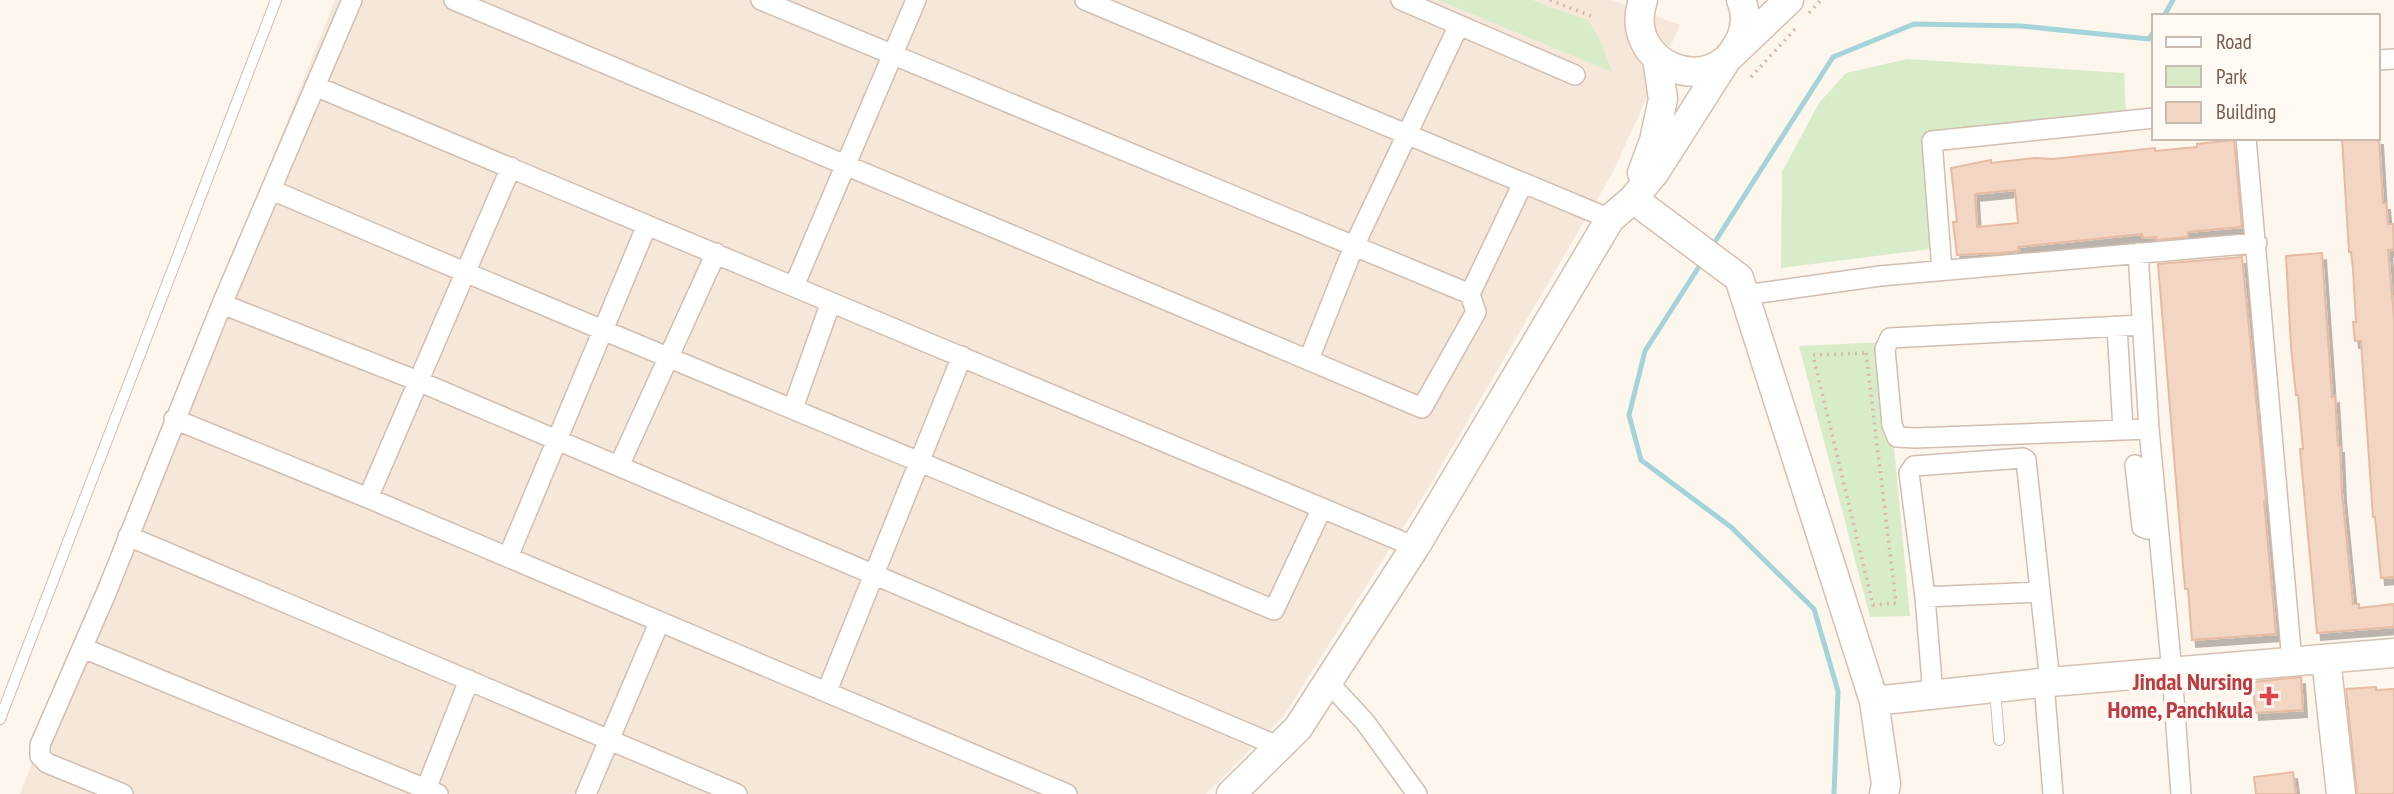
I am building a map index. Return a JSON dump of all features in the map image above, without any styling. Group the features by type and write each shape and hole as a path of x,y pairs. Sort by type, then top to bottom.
{"street":[{"path":"122,794 47,763 40,756 40,745 83,648 222,304 352,0"},
{"path":"454,0 1422,408 1476,312 1470,295 1522,182"},
{"path":"761,0 1470,295"},
{"path":"794,286 916,0"},
{"path":"1085,0 1610,219"},
{"path":"1401,0 1575,75"},
{"path":"1231,794 1298,728 1415,547 1610,219 1633,199 1655,172 1737,47 1743,34 1745,19 1741,0"},
{"path":"1636,3 1642,35 1648,48 1669,67 1692,71 1714,67 1727,59 1788,0"},
{"path":"1313,362 1311,354 1354,246 1459,25"},
{"path":"1633,199 1654,141 1663,99 1657,58"},
{"path":"316,86 1415,547"},
{"path":"1942,270 1932,141 2152,118"},
{"path":"2246,140 2292,662"},
{"path":"368,498 511,167"},
{"path":"272,190 602,332 793,408 1274,610 1322,508"},
{"path":"1633,199 1739,278 1874,701 1886,784 1884,794"},
{"path":"508,557 648,225"},
{"path":"1745,295 1880,276 2257,243"},
{"path":"619,466 716,253"},
{"path":"2138,253 2148,429 2172,672 2180,794"},
{"path":"793,408 831,302"},
{"path":"222,304 418,381 1280,747"},
{"path":"2143,325 1891,338 1885,349 1892,425 1897,437 2148,429"},
{"path":"2117,326 2123,430"},
{"path":"827,691 962,356"},
{"path":"174,419 368,498 1067,794"},
{"path":"1933,695 1910,469 1914,466 2022,458 2028,463 2040,592 2053,794"},
{"path":"2135,465 2142,527 2158,529"},
{"path":"128,536 737,794"},
{"path":"1925,597 2040,592"},
{"path":"586,794 659,623"},
{"path":"83,648 432,791 469,680"},
{"path":"1874,701 2394,653"},
{"path":"2326,659 2341,794"},
{"path":"1328,682 1365,722 1417,794"}],"lane":[{"path":"0,719 276,0"},
{"path":"1995,688 1999,740"}],"path":[{"path":"1550,0 1591,16"},
{"path":"1751,77 1821,0"},
{"path":"1866,353 1896,603 1874,605 1813,355 1866,353"}],"shaded area":[{"path":"335,0 1612,0 1680,25 1613,172 1429,487 1283,717 1206,794 20,794"}],"green space":[{"path":"1438,0 1532,0 1589,21 1602,44 1612,72"},
{"path":"1907,59 2124,73 2126,112 1923,134 1931,249 1781,268 1782,172 1819,103 1846,73"},
{"path":"1884,342 1910,616 1870,617 1799,346"}],"building":[{"path":"2234,140 2242,227 2188,232 2188,237 2156,240 2156,237 2143,238 2142,234 2018,247 2019,251 1957,255 1953,222 1957,222 1951,168 1991,160 1991,163 2034,158 2053,159 2155,148 2155,151 2197,147 2197,144","holes":["2015,190 2018,223 1977,227 1975,194"]},
{"path":"2342,140 2379,140 2383,203 2386,203 2388,224 2393,224 2394,249 2388,250 2394,318 2394,577 2381,578 2373,517 2361,341 2355,341 2353,269 2349,252"},
{"path":"2322,253 2332,397 2335,396 2353,604 2359,604 2359,608 2394,604 2394,627 2317,633 2300,449 2303,449 2291,347 2286,256"},
{"path":"2242,257 2276,634 2192,640 2188,589 2185,589 2158,264"},
{"path":"2301,677 2303,710 2255,713 2253,682"},
{"path":"2376,687 2376,690 2394,689 2394,794 2357,794 2346,689"},
{"path":"2293,772 2296,794 2256,794 2254,777"}],"waterway":[{"path":"2165,14 2173,0"},
{"path":"1711,248 1833,57 1914,24 2021,26 2149,39 2152,34"},
{"path":"1702,262 1645,351 1629,415 1641,460 1731,527 1814,609 1838,691 1834,794"}],"place":[{"name":"Jindal Nursing Home, Panchkula","path":"2269,696"}]}
